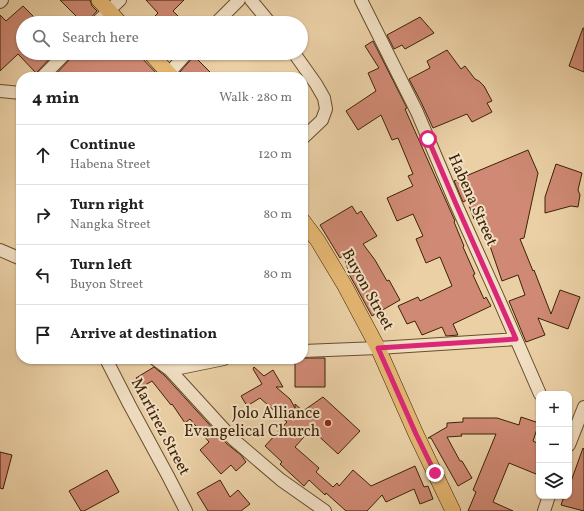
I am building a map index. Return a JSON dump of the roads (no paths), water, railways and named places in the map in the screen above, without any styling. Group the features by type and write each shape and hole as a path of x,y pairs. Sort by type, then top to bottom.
{"main road":[{"path":"104,6 113,16"},
{"path":"156,60 167,72"},
{"name":"Buyon Street","path":"308,228 318,241 341,280 378,348 416,434 454,511"}],"street":[{"path":"99,16 104,6 120,0"},
{"path":"223,16 239,0"},
{"path":"251,0 264,16"},
{"name":"Habena Street","path":"361,0 417,112 539,391"},
{"path":"47,72 59,60"},
{"path":"172,72 182,60"},
{"path":"299,60 307,72"},
{"path":"308,73 324,98 326,109 322,120 308,133"},
{"path":"0,90 16,92"},
{"path":"0,250 16,257"},
{"path":"308,351 516,339"},
{"name":"Martirez Street","path":"109,364 186,511"},
{"path":"162,364 170,370 233,438 281,480 326,511"},
{"path":"170,370 199,364"},
{"path":"572,437 584,407"},
{"path":"544,511 549,499"}],"place":[{"name":"Jolo Alliance Evangelical Church","path":"328,423"}]}
